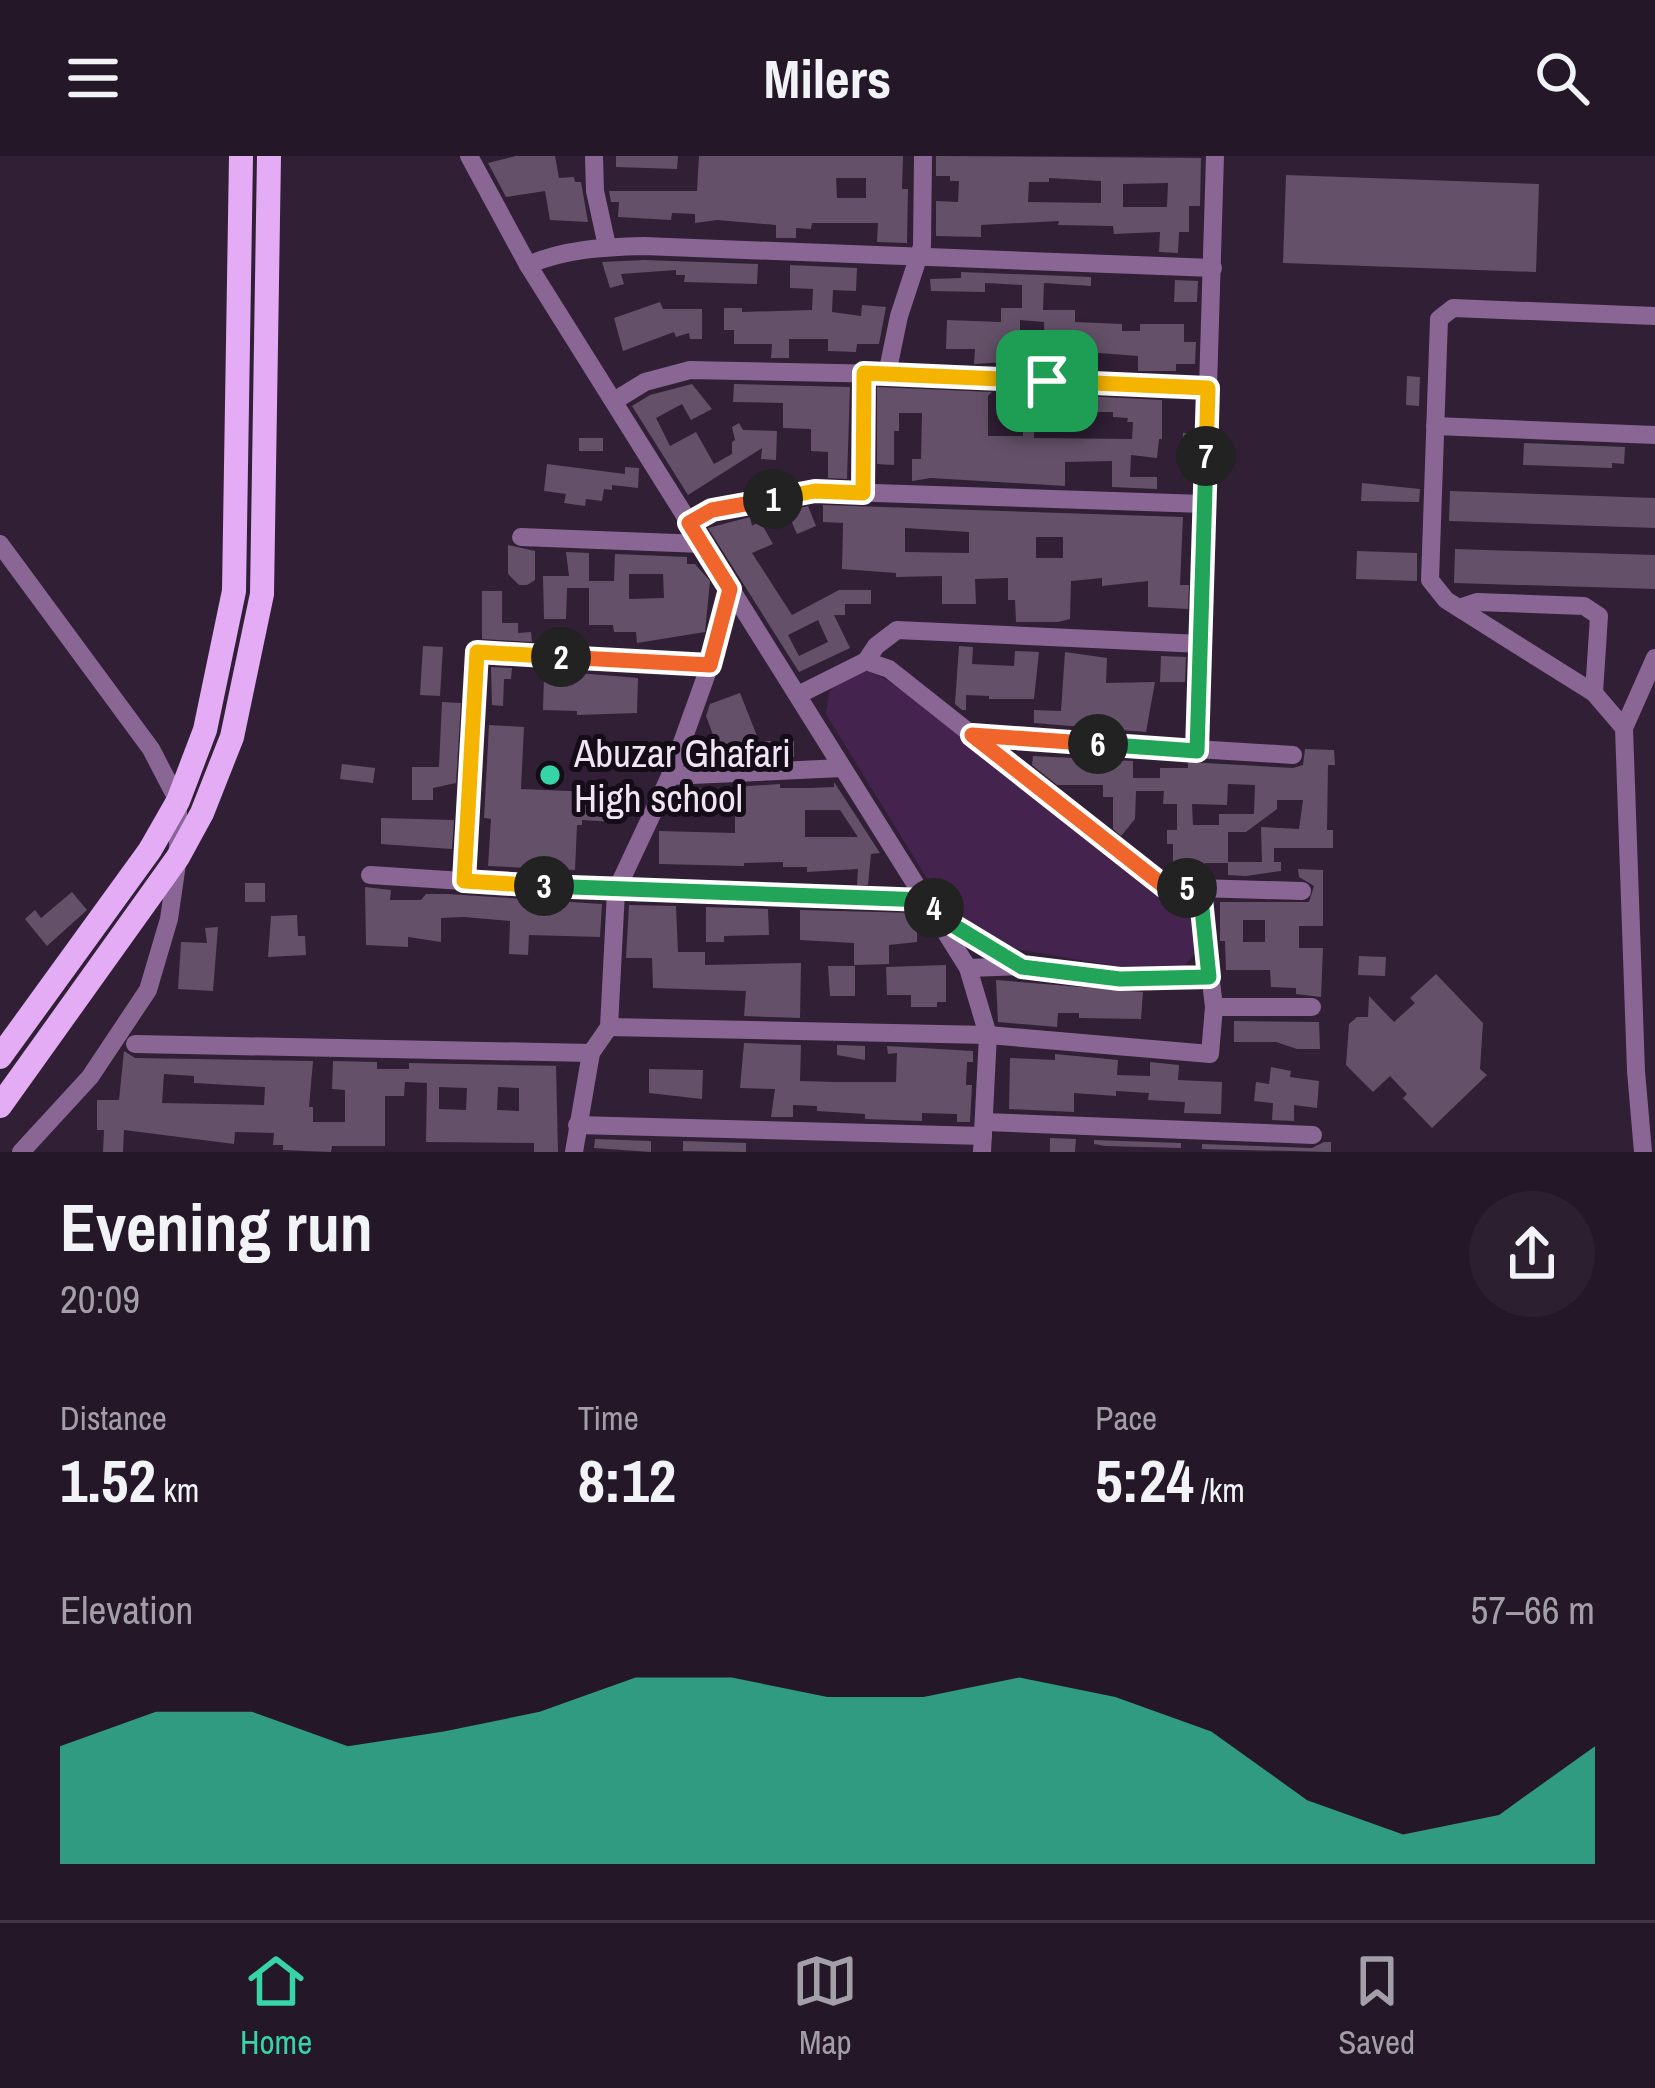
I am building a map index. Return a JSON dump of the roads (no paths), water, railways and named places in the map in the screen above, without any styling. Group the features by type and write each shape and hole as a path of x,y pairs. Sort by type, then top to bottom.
{"main road":[{"path":"0,1057 108,912 178,801 205,730 234,591 242,156"},
{"path":"0,1106 178,857 232,737 262,594 269,156"}],"street":[{"path":"494,156 471,159 528,266 968,968 988,1035 983,1137"},
{"path":"594,156 595,191 607,247"},
{"path":"887,374 899,316 919,258 923,156"},
{"path":"1197,751 1215,156"},
{"path":"528,266 547,256 607,247 1213,268"},
{"path":"1624,728 1594,693 1446,600 1430,580 1439,319 1453,308 1655,316"},
{"path":"614,400 645,382 690,370 1208,388"},
{"path":"863,493 864,373"},
{"path":"1435,426 1655,435"},
{"path":"689,523 712,510 815,491 1204,504"},
{"path":"520,537 702,544"},
{"path":"0,544 7,565 151,749 178,801 178,857 169,919 148,990 90,1077 22,1152"},
{"path":"574,1152 591,1053 609,1027 616,891 670,776 710,665 730,589"},
{"path":"1459,608 1477,602 1595,610 1599,616 1594,693"},
{"path":"798,695 866,661 875,646 897,630 1201,644"},
{"path":"464,881 477,652 710,665"},
{"path":"1642,1152 1624,728 1655,658"},
{"path":"866,661 889,669 1165,887 1302,891"},
{"path":"972,735 1294,754"},
{"path":"670,776 842,767"},
{"path":"370,875 616,891 925,900 956,927 1022,967"},
{"path":"609,1027 988,1035 1210,1054 1214,1007 1200,889"},
{"path":"968,968 1022,967 1120,979 1209,977"},
{"path":"1214,1007 1312,1007"},
{"path":"135,1044 591,1053"},
{"path":"577,1125 983,1137 1313,1135"}],"place":[{"name":"Abuzar Ghafari High school","path":"550,775"}]}
